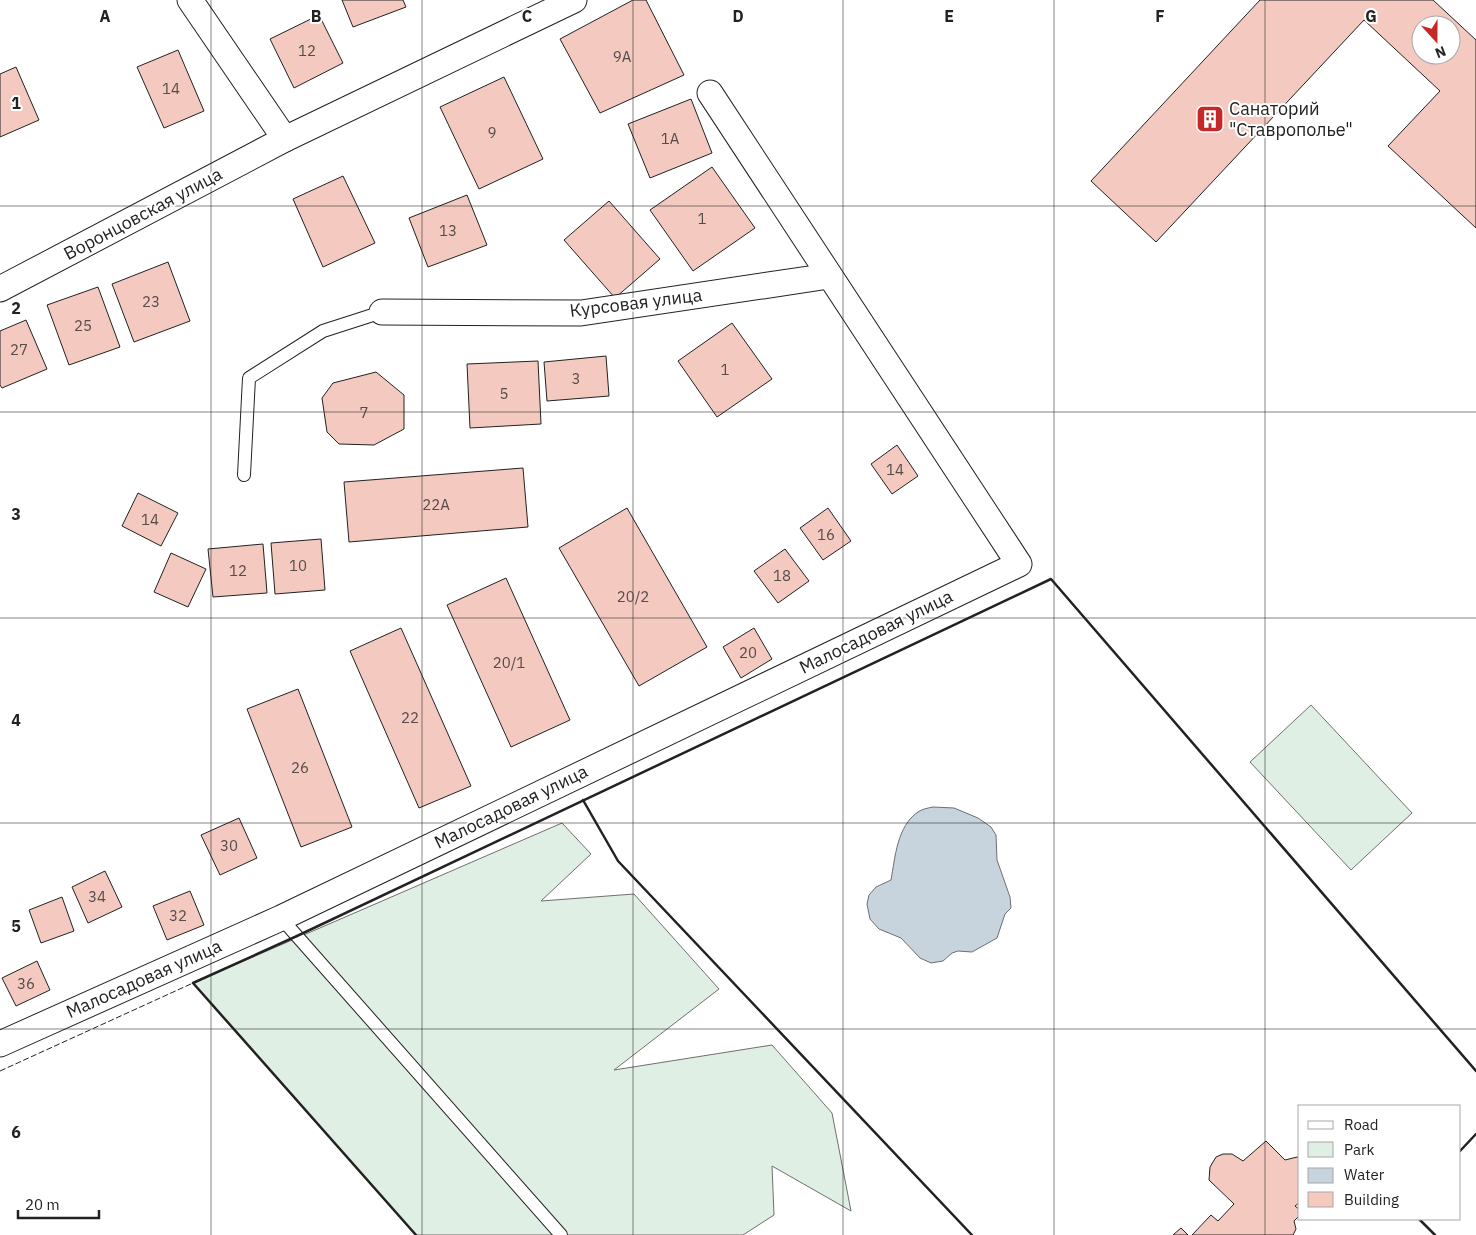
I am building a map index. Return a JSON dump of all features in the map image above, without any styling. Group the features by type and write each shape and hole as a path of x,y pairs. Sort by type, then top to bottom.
{"street":[{"path":"190,0 285,139"},
{"name":"Воронцовская улица","path":"0,289 285,139 574,0"},
{"path":"710,93 830,276"},
{"name":"Курсовая улица","path":"382,312 581,313 830,276"},
{"name":"Малосадовая улица","path":"0,1044 281,918 1019,564 830,276"}],"lane":[{"path":"244,475 249,378 323,331 382,312"},
{"path":"281,918 561,1235"}],"green space":[{"path":"1311,705 1412,813 1351,870 1250,762"},
{"path":"562,823 591,854 541,901 634,894 719,989 614,1070 772,1045 832,1113 851,1211 772,1166 774,1215 743,1235 416,1235 193,983"}],"water":[{"path":"933,807 954,808 978,818 991,827 996,835 997,860 1010,897 1011,908 1005,914 997,938 972,952 958,951 952,953 943,961 931,963 920,958 901,938 879,929 870,919 867,904 869,895 876,887 891,880 898,843 905,825 918,812"}],"building":[{"path":"342,0 403,0 406,7 353,27"},
{"path":"633,0 646,0 684,75 600,113 560,39"},
{"name":"Санаторий \"Ставрополье\"","path":"1260,0 1433,0 1449,15 1411,15 1411,64 1364,20 1156,242 1091,181"},
{"path":"319,15 343,63 294,88 270,39"},
{"name":"Санаторий \"Ставрополье\"","path":"1461,26 1476,40 1476,228 1388,146 1440,91 1412,65 1461,65"},
{"path":"178,50 204,111 164,128 137,67"},
{"path":"16,67 39,120 0,137 0,74"},
{"path":"504,77 543,159 479,189 440,107"},
{"path":"691,99 712,153 650,178 628,124"},
{"path":"712,167 755,228 693,271 650,210"},
{"path":"343,176 375,243 323,267 293,199"},
{"path":"467,195 487,245 428,267 409,218"},
{"path":"609,201 660,259 615,298 564,240"},
{"path":"168,262 190,321 134,342 112,284"},
{"path":"98,287 120,347 69,365 47,305"},
{"path":"26,320 47,369 2,388 0,385 0,331"},
{"path":"732,323 772,379 717,417 678,361"},
{"path":"606,356 609,396 547,401 544,362"},
{"path":"538,361 541,424 470,428 467,364"},
{"path":"376,372 404,395 404,429 374,445 339,444 327,432 322,398 333,383"},
{"path":"897,445 918,476 892,494 871,464"},
{"path":"523,468 528,527 349,542 344,482"},
{"path":"138,493 178,513 161,546 122,526"},
{"path":"627,508 707,647 639,686 559,548"},
{"path":"828,508 851,541 823,560 800,528"},
{"path":"321,539 325,590 275,594 271,543"},
{"path":"263,544 267,593 213,597 208,549"},
{"path":"785,549 809,581 778,603 754,571"},
{"path":"171,553 206,569 188,607 154,592"},
{"path":"506,578 570,720 511,747 447,605"},
{"path":"401,628 471,786 419,808 350,651"},
{"path":"754,628 772,659 741,678 723,647"},
{"path":"298,689 352,827 301,847 247,709"},
{"path":"239,818 257,858 220,875 201,835"},
{"path":"105,871 122,907 88,923 72,887"},
{"path":"190,891 204,925 167,940 153,906"},
{"path":"62,897 74,931 41,943 29,910"},
{"path":"37,961 50,990 16,1006 2,978"},
{"path":"1266,1141 1285,1160 1298,1157 1298,1204 1295,1206 1298,1208 1298,1217 1294,1221 1296,1229 1293,1235 1192,1235 1211,1215 1218,1221 1234,1204 1209,1180 1210,1167 1216,1157 1223,1154 1232,1154 1243,1161"},
{"path":"1181,1228 1188,1235 1173,1235"}],"fence":[{"path":"0,1071 193,983 416,1235"}],"wall":[{"path":"416,1235 193,983 297,936 1051,579 1476,1071"},
{"path":"583,800 618,861 972,1235"},
{"path":"1461,1150 1476,1134"},
{"path":"1420,1220 1435,1235"}],"place":[{"name":"Санаторий \"Ставрополье\"","path":"1210,119"}]}
